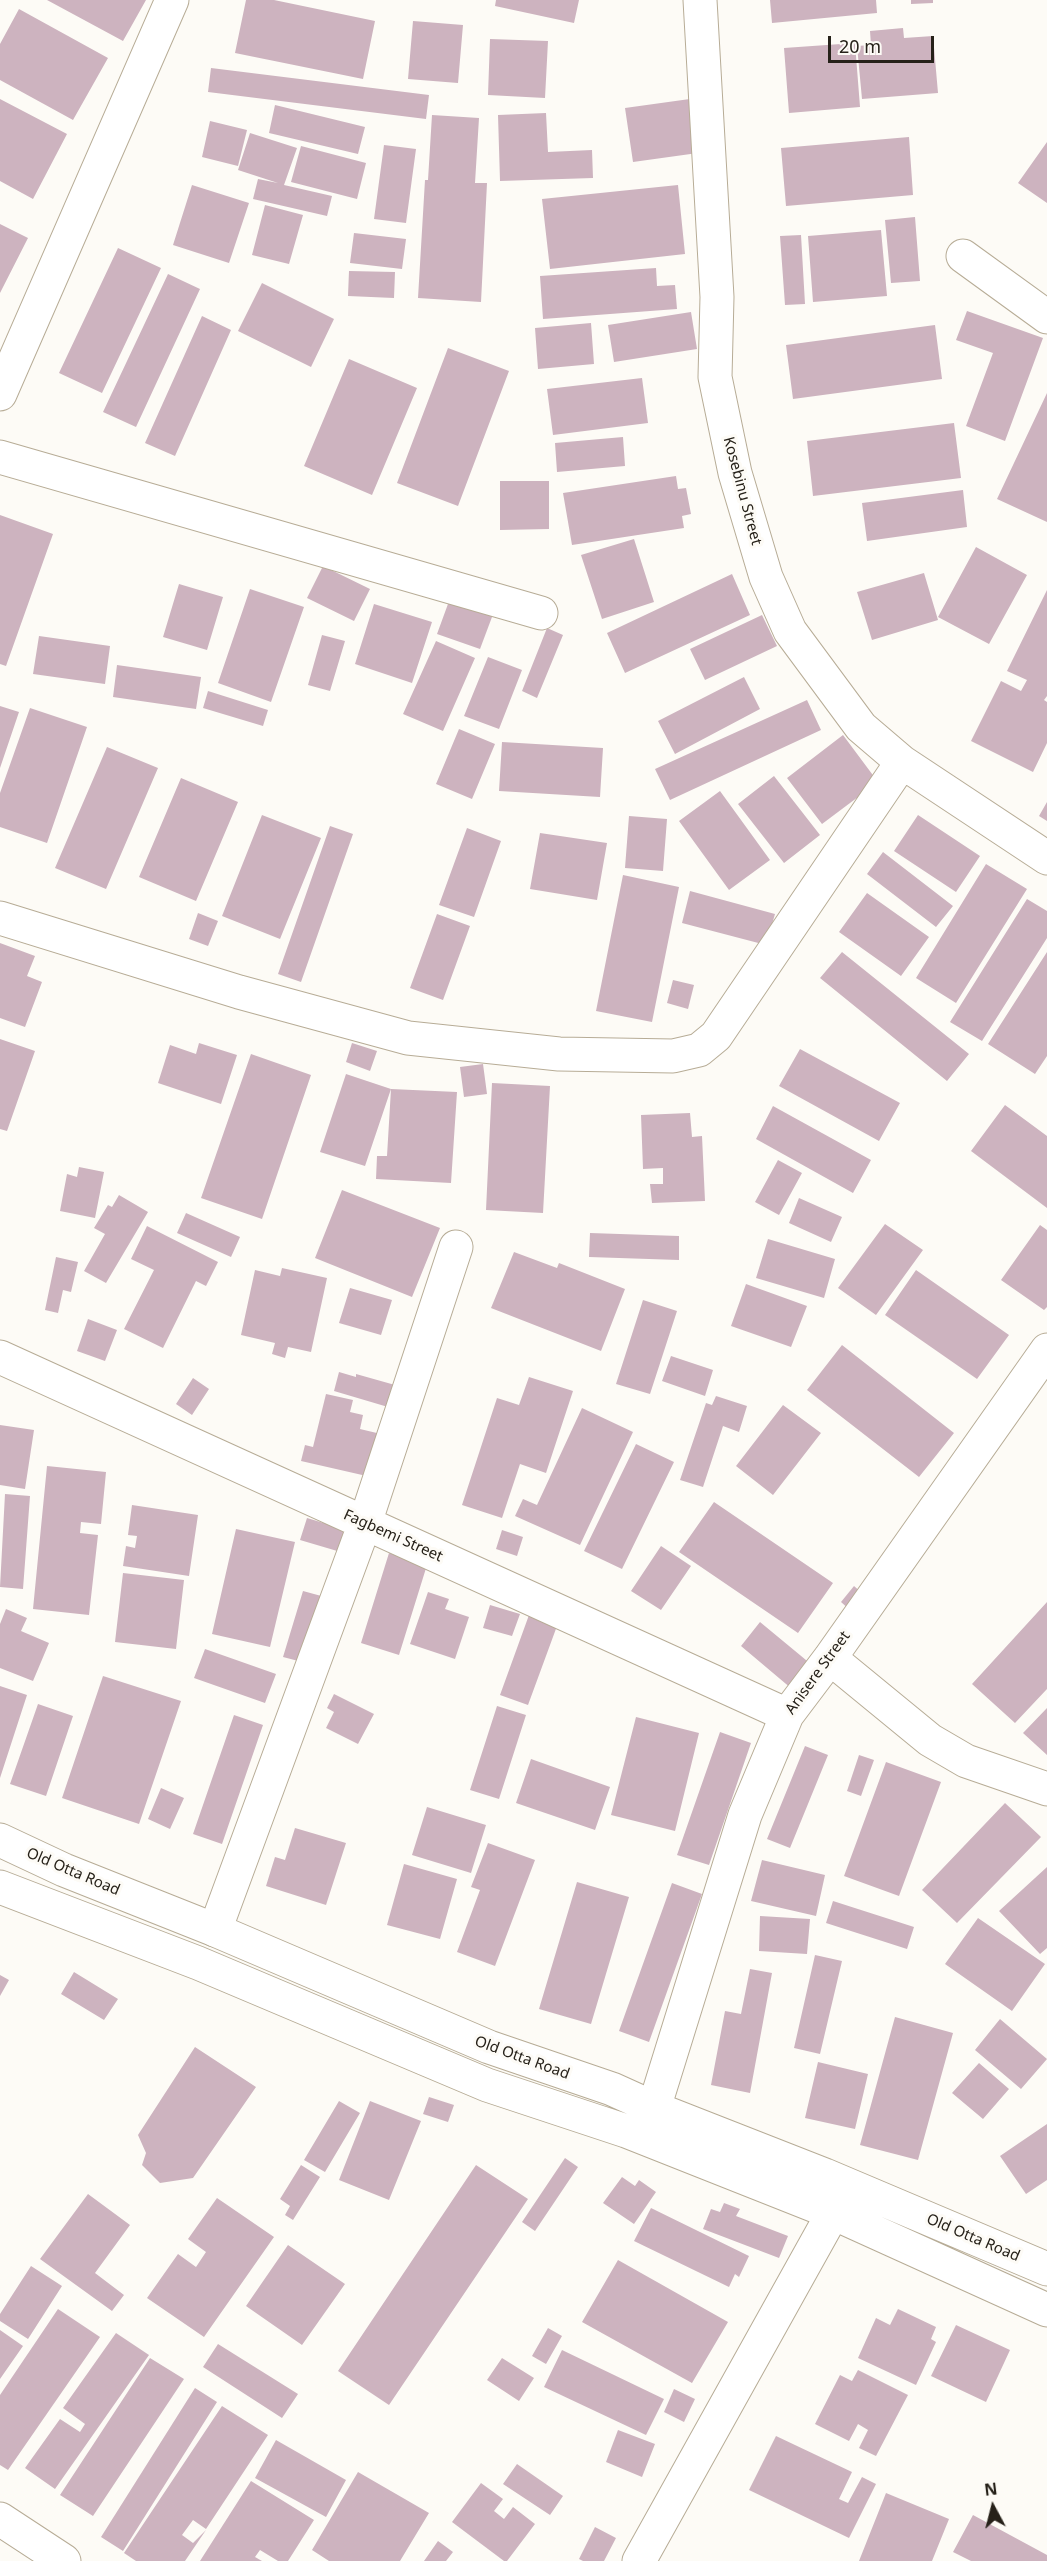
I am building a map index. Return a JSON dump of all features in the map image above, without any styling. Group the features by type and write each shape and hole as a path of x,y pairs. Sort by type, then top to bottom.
{"street":[{"path":"0,394 172,0"},
{"name":"Kosebinu Street","path":"700,0 717,297 715,377 735,473 766,577 790,632 861,727 902,762 1047,858"},
{"path":"963,256 1047,317"},
{"path":"0,457 541,612"},
{"path":"0,918 239,992 408,1038 559,1054 674,1056 699,1050 717,1036 902,762"},
{"path":"215,1930 365,1524 456,1247"},
{"name":"Anisere Street","path":"654,2109 745,1815 787,1715 830,1658 1047,1350"},
{"name":"Fagbemi Street","path":"0,1357 787,1715"},
{"path":"830,1658 930,1740 966,1761 1047,1789"},
{"name":"Old Otta Road","path":"0,1840 64,1870 215,1930 489,2048 612,2089 654,2109 825,2175 1047,2269"},
{"path":"48,1906 64,1870"},
{"path":"0,1887 198,1963 487,2085 626,2131 833,2213 1047,2310"},
{"path":"639,2561 833,2213"},
{"path":"0,2519 64,2561"}],"building":[{"path":"47,0 146,0 123,41"},
{"path":"246,0 274,0 375,21 363,79 235,53"},
{"path":"496,0 579,0 574,23 495,6"},
{"path":"770,0 876,0 877,13 772,23"},
{"path":"911,0 933,0 933,3 911,4"},
{"path":"19,9 108,58 73,120 0,80 0,44"},
{"path":"413,21 463,25 458,83 408,79"},
{"path":"903,28 904,38 933,36 938,93 862,99 857,46 871,45 870,31"},
{"path":"490,39 548,41 545,98 488,95"},
{"path":"855,43 860,107 789,113 784,48"},
{"path":"211,68 429,95 426,119 208,92"},
{"path":"697,98 705,152 633,162 625,108"},
{"path":"0,99 67,134 33,199 0,181"},
{"path":"275,105 365,127 358,154 269,133"},
{"path":"546,113 548,152 592,150 593,178 500,181 498,115"},
{"path":"432,115 479,118 475,183 487,183 481,302 418,298 425,180 428,180"},
{"path":"210,121 247,130 238,166 202,157"},
{"path":"250,133 297,148 284,185 332,196 327,216 253,199 258,179 278,183 238,170"},
{"path":"909,137 913,195 786,206 781,148"},
{"path":"1047,142 1047,203 1018,183"},
{"path":"384,145 416,149 406,223 374,219"},
{"path":"301,146 366,163 357,199 291,182"},
{"path":"192,185 249,203 229,263 173,245"},
{"path":"678,185 685,254 550,269 542,199"},
{"path":"265,205 303,215 289,264 252,255"},
{"path":"915,217 920,281 891,283 885,220"},
{"path":"0,224 28,238 0,293"},
{"path":"881,230 887,296 813,302 808,236"},
{"path":"354,233 406,239 402,269 350,263"},
{"path":"801,235 805,304 785,305 780,236"},
{"path":"118,248 161,268 102,393 59,373"},
{"path":"656,268 657,286 675,285 677,309 543,319 540,276"},
{"path":"349,271 395,272 394,298 348,296"},
{"path":"168,274 200,289 136,427 103,412"},
{"path":"262,283 334,319 311,367 238,331"},
{"path":"967,311 1043,338 1005,441 966,426 993,353 956,340"},
{"path":"691,312 697,349 614,362 608,325"},
{"path":"202,316 231,330 175,456 145,443"},
{"path":"591,323 594,364 538,369 535,328"},
{"path":"935,325 942,379 793,399 786,345"},
{"path":"448,348 509,371 458,506 397,483"},
{"path":"349,359 417,388 372,495 304,466"},
{"path":"642,378 648,423 553,435 547,389"},
{"path":"1047,393 1047,522 997,499"},
{"path":"954,423 961,478 813,496 807,441"},
{"path":"623,437 625,466 557,472 555,443"},
{"path":"676,476 678,489 686,488 691,514 682,516 684,528 572,545 563,493"},
{"path":"500,481 549,481 549,529 500,530"},
{"path":"963,490 967,527 867,541 862,503"},
{"path":"0,515 53,534 6,666 0,664"},
{"path":"634,539 654,602 602,619 581,555"},
{"path":"976,547 1027,575 989,644 938,617"},
{"path":"323,566 370,589 354,621 307,598"},
{"path":"924,573 938,620 872,640 857,592"},
{"path":"732,574 750,615 625,673 607,633"},
{"path":"179,584 223,597 207,650 163,637"},
{"path":"250,589 304,607 271,702 218,683"},
{"path":"1047,590 1047,696 1044,700 1047,702 1047,743 1033,772 971,741 1001,681 1021,691 1027,680 1007,671"},
{"path":"452,593 495,609 480,649 437,634"},
{"path":"374,604 432,622 412,683 355,664"},
{"path":"762,615 777,646 705,680 690,649"},
{"path":"547,628 563,635 537,698 522,691"},
{"path":"322,635 345,641 330,691 308,685"},
{"path":"39,636 110,646 105,684 33,674"},
{"path":"436,641 475,658 443,731 403,714"},
{"path":"488,657 522,670 499,729 464,716"},
{"path":"117,665 201,677 196,709 113,697"},
{"path":"744,677 760,709 675,754 658,721"},
{"path":"208,691 268,710 263,726 203,708"},
{"path":"807,700 821,730 670,800 655,769"},
{"path":"0,706 19,712 0,768"},
{"path":"30,708 87,727 47,843 0,827 0,793"},
{"path":"459,729 495,744 472,799 436,784"},
{"path":"843,735 878,782 822,824 787,778"},
{"path":"502,742 603,748 600,797 499,791"},
{"path":"107,747 158,768 106,889 55,868"},
{"path":"774,776 820,835 784,863 738,804"},
{"path":"181,778 238,802 196,901 139,877"},
{"path":"720,791 770,860 729,890 679,821"},
{"path":"1047,802 1047,821 1039,816"},
{"path":"262,815 321,838 280,939 222,916"},
{"path":"918,815 980,856 956,892 894,851"},
{"path":"629,816 667,819 663,871 625,868"},
{"path":"330,826 353,834 301,982 278,974"},
{"path":"467,828 501,841 474,917 439,905"},
{"path":"540,833 607,843 597,900 530,889"},
{"path":"883,852 953,906 936,927 867,874"},
{"path":"986,864 1027,889 956,1003 916,978"},
{"path":"623,875 679,887 652,1022 596,1011"},
{"path":"690,891 775,914 766,945 682,923"},
{"path":"867,893 929,937 901,976 839,932"},
{"path":"1027,899 1047,911 1047,938 982,1041 950,1022"},
{"path":"198,913 218,921 208,946 189,939"},
{"path":"437,914 470,926 443,1000 410,988"},
{"path":"0,943 35,956 27,976 42,982 25,1027 0,1018"},
{"path":"842,952 969,1054 947,1081 820,978"},
{"path":"1047,952 1047,1056 1035,1074 988,1044"},
{"path":"673,980 694,985 688,1009 667,1003"},
{"path":"0,1039 35,1051 7,1131 0,1129"},
{"path":"199,1043 237,1055 221,1104 158,1083 170,1045 196,1054"},
{"path":"352,1043 377,1051 370,1071 346,1062"},
{"path":"800,1049 900,1103 879,1141 779,1086"},
{"path":"251,1054 311,1075 262,1219 201,1198"},
{"path":"483,1064 487,1094 464,1097 460,1067"},
{"path":"346,1074 391,1089 365,1166 320,1152"},
{"path":"492,1083 550,1086 543,1213 486,1210"},
{"path":"391,1089 457,1092 451,1183 376,1179 377,1156 387,1156"},
{"path":"1005,1105 1047,1136 1047,1208 971,1151"},
{"path":"773,1106 871,1160 853,1193 756,1139"},
{"path":"690,1113 692,1137 702,1136 705,1201 652,1203 650,1184 663,1184 663,1168 643,1169 641,1115"},
{"path":"778,1160 802,1173 779,1215 755,1202"},
{"path":"79,1167 104,1172 95,1218 60,1211 67,1174 77,1177"},
{"path":"342,1190 440,1228 412,1297 315,1258"},
{"path":"119,1195 148,1212 106,1283 84,1271 105,1234 94,1228 108,1205 112,1207"},
{"path":"799,1198 842,1217 831,1242 789,1223"},
{"path":"186,1213 240,1237 231,1257 177,1233"},
{"path":"885,1224 923,1250 876,1315 838,1288"},
{"path":"1040,1225 1047,1230 1047,1307 1044,1310 1001,1280"},
{"path":"147,1226 218,1262 206,1286 196,1281 163,1348 124,1329 154,1270 131,1259"},
{"path":"590,1233 679,1236 679,1260 589,1257"},
{"path":"768,1239 835,1259 824,1298 756,1278"},
{"path":"514,1252 557,1268 559,1263 625,1289 601,1351 491,1308"},
{"path":"56,1257 78,1262 71,1292 63,1290 58,1313 45,1310"},
{"path":"282,1268 327,1278 311,1352 288,1347 285,1358 272,1354 275,1343 241,1335 255,1270 280,1276"},
{"path":"916,1270 1009,1335 977,1379 885,1315"},
{"path":"746,1284 807,1306 791,1347 731,1326"},
{"path":"350,1288 392,1300 381,1335 339,1323"},
{"path":"643,1300 677,1311 650,1394 616,1384"},
{"path":"88,1319 117,1330 105,1361 77,1351"},
{"path":"842,1345 954,1433 919,1477 807,1390"},
{"path":"671,1356 713,1370 705,1396 662,1381"},
{"path":"339,1372 356,1377 356,1374 395,1385 388,1407 334,1391"},
{"path":"529,1377 573,1391 546,1473 520,1464 502,1518 462,1505 497,1398 519,1405"},
{"path":"193,1378 209,1389 192,1415 176,1404"},
{"path":"326,1394 353,1400 350,1412 363,1415 360,1429 381,1434 371,1477 301,1461 305,1445 313,1447"},
{"path":"716,1396 747,1406 739,1432 723,1426 703,1487 680,1480 706,1403 712,1405"},
{"path":"783,1405 821,1433 773,1495 736,1466"},
{"path":"582,1408 633,1432 580,1545 515,1516 523,1499 537,1505"},
{"path":"0,1425 34,1430 25,1489 0,1485"},
{"path":"636,1444 674,1462 622,1569 584,1551"},
{"path":"47,1466 106,1472 101,1524 81,1522 80,1533 98,1535 89,1615 33,1609"},
{"path":"5,1494 30,1496 23,1589 0,1587"},
{"path":"714,1502 833,1583 798,1633 679,1552"},
{"path":"132,1505 198,1515 189,1576 123,1566 126,1546 135,1548 137,1536 128,1535"},
{"path":"307,1518 350,1531 344,1553 300,1540"},
{"path":"236,1529 295,1542 270,1647 212,1634"},
{"path":"502,1530 523,1537 517,1556 496,1549"},
{"path":"661,1546 691,1566 661,1610 631,1591"},
{"path":"389,1553 427,1565 399,1655 361,1643"},
{"path":"123,1573 184,1580 176,1649 115,1642"},
{"path":"854,1586 864,1595 851,1611 841,1602"},
{"path":"303,1591 325,1597 306,1663 283,1657"},
{"path":"428,1592 449,1599 445,1609 469,1617 455,1659 410,1644"},
{"path":"1047,1602 1047,1689 1015,1723 972,1684"},
{"path":"490,1605 520,1614 512,1636 483,1628"},
{"path":"6,1609 27,1618 21,1631 49,1643 33,1681 0,1668 0,1624"},
{"path":"529,1615 557,1626 528,1705 500,1695"},
{"path":"760,1622 812,1665 792,1689 741,1646"},
{"path":"205,1649 276,1674 265,1703 194,1678"},
{"path":"103,1676 181,1701 139,1824 62,1798"},
{"path":"0,1686 27,1695 0,1778"},
{"path":"334,1694 374,1714 358,1744 326,1728 334,1712 327,1708"},
{"path":"38,1704 73,1716 46,1796 10,1784"},
{"path":"497,1706 526,1715 499,1799 470,1790"},
{"path":"1047,1708 1047,1755 1023,1733"},
{"path":"234,1715 263,1725 222,1844 193,1834"},
{"path":"636,1717 699,1733 675,1831 611,1815"},
{"path":"720,1732 751,1743 709,1865 677,1855"},
{"path":"805,1746 828,1755 790,1848 767,1839"},
{"path":"859,1755 874,1760 861,1796 847,1791"},
{"path":"531,1759 610,1787 595,1830 516,1803"},
{"path":"886,1762 941,1782 899,1896 844,1876"},
{"path":"161,1788 184,1798 170,1829 148,1819"},
{"path":"1005,1803 1041,1837 957,1923 922,1890"},
{"path":"427,1807 486,1825 471,1873 412,1855"},
{"path":"295,1828 346,1843 326,1905 266,1886 275,1857 285,1860"},
{"path":"488,1843 535,1860 495,1966 457,1952 480,1890 471,1887"},
{"path":"762,1860 825,1875 816,1916 751,1901"},
{"path":"404,1864 457,1879 440,1939 387,1925"},
{"path":"1047,1867 1047,1948 1040,1954 999,1911"},
{"path":"577,1882 629,1897 591,2024 539,2009"},
{"path":"672,1883 702,1894 649,2042 619,2031"},
{"path":"833,1901 914,1927 907,1949 826,1923"},
{"path":"760,1916 810,1919 807,1954 759,1951"},
{"path":"978,1918 1045,1964 1012,2011 945,1964"},
{"path":"815,1955 842,1961 820,2054 794,2048"},
{"path":"750,1969 772,1973 750,2093 711,2085 725,2011 741,2014"},
{"path":"74,1972 118,1999 104,2020 61,1994"},
{"path":"0,1975 9,1980 0,1996"},
{"path":"895,2017 953,2033 918,2160 860,2145"},
{"path":"1000,2019 1047,2059 1021,2089 975,2050"},
{"path":"195,2047 256,2087 193,2178 160,2183 142,2165 146,2153 138,2135"},
{"path":"818,2062 868,2074 855,2129 805,2118"},
{"path":"979,2063 1009,2089 983,2119 952,2093"},
{"path":"429,2097 454,2105 448,2122 423,2114"},
{"path":"339,2101 360,2113 325,2172 304,2160"},
{"path":"370,2101 421,2121 389,2200 339,2180"},
{"path":"1047,2124 1047,2180 1026,2194 1000,2156"},
{"path":"565,2158 578,2167 535,2231 522,2222"},
{"path":"301,2165 320,2177 293,2220 285,2215 290,2206 280,2199"},
{"path":"476,2165 528,2199 389,2405 338,2371"},
{"path":"622,2177 635,2186 639,2180 656,2192 634,2224 603,2203"},
{"path":"88,2194 130,2225 95,2273 124,2295 112,2311 40,2259"},
{"path":"217,2198 274,2237 204,2337 147,2298 178,2254 196,2267 206,2252 188,2239"},
{"path":"724,2203 740,2209 736,2216 788,2236 779,2258 703,2229 711,2209 720,2212"},
{"path":"651,2208 749,2256 739,2277 735,2274 729,2287 634,2241"},
{"path":"288,2245 345,2284 302,2345 246,2306"},
{"path":"618,2260 728,2322 692,2383 582,2322"},
{"path":"31,2266 62,2286 28,2339 0,2321 0,2314"},
{"path":"58,2309 100,2337 8,2470 0,2465 0,2395"},
{"path":"898,2309 936,2327 931,2339 936,2342 916,2385 858,2358 876,2318 890,2325"},
{"path":"956,2325 1010,2350 986,2402 931,2376"},
{"path":"548,2328 562,2336 546,2364 532,2356"},
{"path":"0,2330 23,2346 0,2379"},
{"path":"116,2333 149,2355 55,2489 25,2468 60,2419 80,2432 85,2424 63,2408"},
{"path":"218,2344 298,2394 282,2418 203,2367"},
{"path":"562,2350 664,2399 646,2435 544,2387"},
{"path":"150,2358 184,2379 93,2516 60,2495"},
{"path":"502,2358 534,2378 519,2401 487,2380"},
{"path":"858,2370 908,2395 876,2456 859,2448 868,2430 858,2424 849,2441 815,2424 840,2375 852,2381"},
{"path":"195,2388 217,2402 123,2551 101,2537"},
{"path":"674,2389 695,2399 684,2422 664,2412"},
{"path":"222,2406 268,2435 206,2529 193,2520 182,2535 193,2543 206,2530 185,2561 136,2561 124,2553"},
{"path":"618,2430 655,2444 642,2477 606,2462"},
{"path":"776,2436 852,2472 839,2499 848,2503 862,2477 876,2484 849,2538 749,2490"},
{"path":"276,2440 346,2480 326,2517 255,2478"},
{"path":"517,2464 563,2496 550,2515 503,2484"},
{"path":"358,2472 429,2513 400,2561 329,2561 312,2550"},
{"path":"251,2481 314,2520 288,2561 278,2561 260,2550 255,2557 262,2561 200,2561"},
{"path":"481,2483 503,2499 494,2511 504,2519 513,2507 535,2524 507,2561 452,2522"},
{"path":"886,2493 949,2519 932,2561 859,2561"},
{"path":"973,2515 1047,2555 1047,2561 971,2561 953,2552"},
{"path":"595,2527 616,2538 604,2561 583,2561 579,2559"},
{"path":"438,2541 453,2552 446,2561 424,2561"}]}
